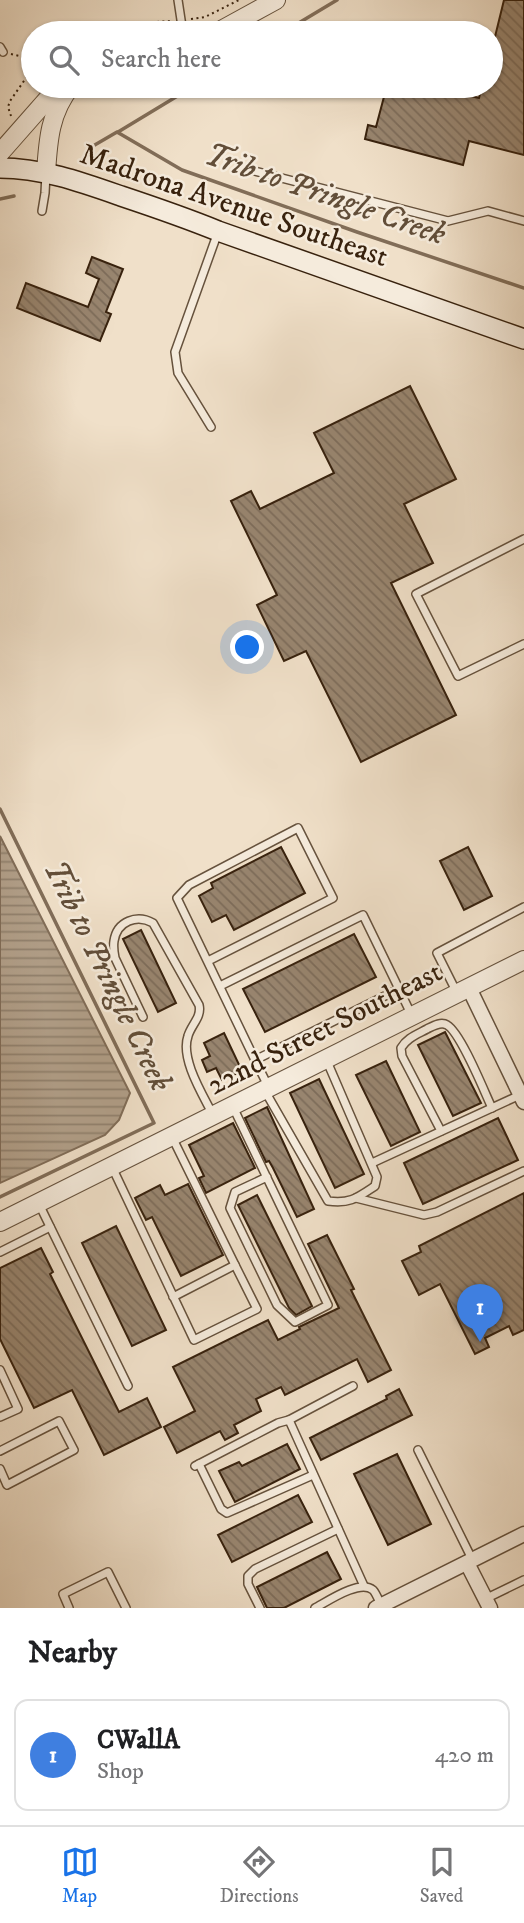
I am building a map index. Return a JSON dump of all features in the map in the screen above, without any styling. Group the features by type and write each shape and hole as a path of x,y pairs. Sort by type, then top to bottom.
{"main road":[{"name":"Madrona Avenue Southeast","path":"0,168 46,173 129,198 524,340"}],"street":[{"path":"238,21 276,0"},
{"path":"0,153 48,98"},
{"path":"46,173 49,133 56,109 63,98"},
{"name":"22nd Street Southeast","path":"0,1222 524,960"},
{"path":"463,991 522,1098"},
{"path":"379,1607 524,1534"},
{"path":"470,1561 485,1605"}],"lane":[{"path":"178,0 182,20"},
{"path":"243,168 448,221 488,211 524,221"},
{"path":"42,211 46,173"},
{"path":"211,427 177,373 175,352 218,231"},
{"path":"523,542 416,594 458,676 524,645"},
{"path":"208,961 333,898 298,828 189,885 177,898 267,1089 328,1201 341,1203 356,1198 375,1186 377,1177 326,1059"},
{"path":"463,991 437,953 524,907"},
{"path":"220,986 363,915 413,1016"},
{"path":"143,1017 115,958 114,948 114,939 119,930 126,921 137,918 145,918 153,923 199,1005 200,1010 188,1035 187,1053 190,1067 213,1116"},
{"path":"255,1060 399,989"},
{"path":"441,1131 402,1056 401,1048 406,1040 433,1026 447,1024 457,1035 492,1108"},
{"path":"372,1163 492,1108 522,1098"},
{"path":"233,1106 267,1177 328,1305 295,1322 277,1305 230,1208 236,1192 267,1177"},
{"path":"111,1167 194,1340 257,1308 172,1136"},
{"path":"356,1198 424,1215 437,1212 524,1171"},
{"path":"38,1203 128,1386"},
{"path":"0,1252 50,1227"},
{"path":"173,1297 236,1265"},
{"path":"0,1370 18,1409 0,1417"},
{"path":"313,1475 227,1513 221,1509 197,1465 353,1386"},
{"path":"289,1420 364,1586"},
{"path":"0,1451 59,1421 74,1450 7,1485 0,1469"},
{"path":"418,1450 470,1561"},
{"path":"260,1608 248,1584 248,1576 255,1569 338,1529"},
{"path":"69,1608 63,1594 108,1572 125,1608"},
{"path":"485,1605 524,1580"},
{"path":"315,1608 356,1587 364,1586 373,1590 379,1607"}],"path":[{"path":"168,21 205,17 239,0"},
{"path":"1,50 21,56"},
{"path":"15,120 9,114 8,107 21,85"}],"shaded area":[{"path":"0,836 130,1093 119,1120 105,1135 0,1183"}],"building":[{"path":"504,0 524,0 524,155 469,141 463,165 365,139 368,125 376,127 384,98 503,98 503,21 499,21"},
{"path":"92,257 123,269 106,312 111,314 100,341 17,308 26,283 88,307 99,279 86,273"},
{"path":"410,386 456,479 404,504 433,563 391,583 456,715 361,762 306,651 284,661 257,605 277,595 231,501 251,491 260,509 334,473 314,433"},
{"path":"281,847 305,893 234,930 226,915 212,922 199,896 213,888 211,883"},
{"path":"468,847 492,896 464,910 440,861"},
{"path":"141,930 176,1003 158,1012 123,939"},
{"path":"354,934 376,977 265,1032 243,989"},
{"path":"445,1032 481,1103 453,1116 418,1045"},
{"path":"224,1033 242,1071 222,1080 216,1068 207,1072 202,1060 210,1056 204,1043"},
{"path":"386,1061 420,1132 391,1146 356,1075"},
{"path":"319,1079 364,1174 335,1188 290,1093"},
{"path":"267,1107 314,1209 297,1217 245,1118"},
{"path":"498,1118 518,1160 423,1204 404,1163"},
{"path":"233,1123 255,1168 206,1193 199,1178 204,1176 189,1145"},
{"path":"188,1184 223,1255 181,1276 152,1217 146,1220 135,1198 160,1185 165,1195"},
{"path":"524,1193 524,1330 513,1335 509,1326 485,1338 489,1347 475,1354 440,1284 419,1295 402,1261 421,1252 419,1246"},
{"path":"257,1195 312,1306 296,1315 289,1308 238,1205"},
{"path":"116,1226 166,1330 132,1346 82,1243"},
{"path":"327,1235 391,1370 368,1382 357,1359 285,1395 281,1387 256,1399 261,1411 234,1425 238,1433 225,1440 220,1431 177,1453 164,1427 195,1411 173,1367 268,1320 278,1340 339,1308 308,1244"},
{"path":"41,1248 53,1272 50,1274 119,1412 147,1398 161,1427 104,1455 72,1390 34,1408 0,1339 0,1268"},
{"path":"399,1389 412,1415 321,1460 310,1438 387,1399 386,1396"},
{"path":"287,1444 300,1469 235,1502 219,1471 239,1462 242,1466"},
{"path":"397,1454 431,1524 388,1545 354,1474"},
{"path":"298,1495 312,1522 232,1562 218,1535"},
{"path":"327,1552 341,1579 284,1608 267,1608 257,1587"}],"waterway":[{"name":"Trib to Pringle Creek","path":"302,21 337,0"},
{"name":"Trib to Pringle Creek","path":"118,132 174,98"},
{"name":"Trib to Pringle Creek","path":"93,146 117,132 182,170 524,288"},
{"name":"Trib to Pringle Creek","path":"0,199 14,196"},
{"name":"Trib to Pringle Creek","path":"0,809 154,1123 0,1197"}],"place":[{"name":"CWallA","path":"480,1342"}]}
